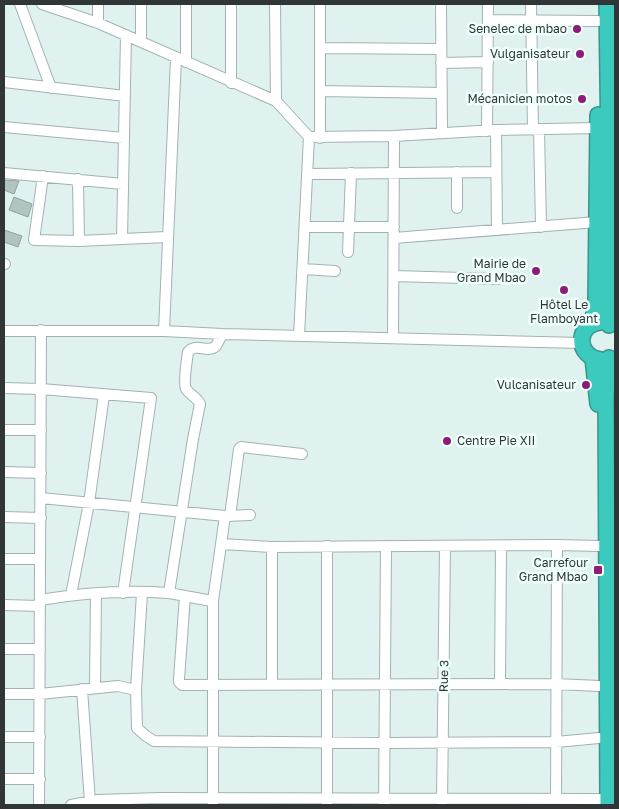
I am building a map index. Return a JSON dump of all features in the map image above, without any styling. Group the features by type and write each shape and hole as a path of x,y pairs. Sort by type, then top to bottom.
{"highway":[{"path":"592,324 596,302 598,4"},
{"path":"607,4 609,153 607,304 612,327"},
{"path":"612,327 601,322 592,324 585,330 582,343 585,351 593,358 600,360 612,355"},
{"path":"602,803 606,396 612,355"},
{"path":"593,358 597,394 599,738 602,803"}],"street":[{"path":"20,4 51,88"},
{"path":"43,4 98,23 276,102 315,138 598,128"},
{"path":"98,4 98,23"},
{"path":"141,4 141,42"},
{"path":"186,4 186,62"},
{"path":"231,4 232,82"},
{"path":"275,4 276,102"},
{"path":"299,336 308,174 315,138 320,91 320,4"},
{"path":"435,4 441,4 442,133"},
{"path":"488,4 488,62 491,131 496,172 497,230"},
{"path":"531,4 541,227"},
{"path":"488,20 598,20"},
{"path":"122,239 126,35"},
{"path":"320,48 441,49"},
{"path":"164,331 176,58"},
{"path":"441,63 488,62"},
{"path":"4,82 125,96"},
{"path":"320,91 442,93"},
{"path":"4,127 124,138"},
{"path":"393,338 394,136"},
{"path":"457,172 457,208"},
{"path":"308,174 496,172"},
{"path":"4,173 123,184"},
{"path":"348,252 351,173"},
{"path":"43,176 34,240 79,241 167,236"},
{"path":"78,180 79,241"},
{"path":"394,238 597,222"},
{"path":"305,226 394,226"},
{"path":"303,269 336,271"},
{"path":"394,276 498,279"},
{"path":"40,805 41,330"},
{"path":"4,331 164,331 582,343"},
{"path":"169,593 200,404 198,399 187,390 185,384 188,352 195,347 212,348 216,346 222,334"},
{"path":"4,388 41,388 151,398 123,593"},
{"path":"71,595 89,503 104,395"},
{"path":"4,430 41,430"},
{"path":"213,802 213,601 221,544 228,516 239,449 302,454"},
{"path":"4,472 41,473"},
{"path":"41,498 228,516 250,515"},
{"path":"4,517 41,518"},
{"path":"221,544 272,547 599,546"},
{"path":"556,802 557,545"},
{"path":"327,546 327,802"},
{"path":"384,802 386,546"},
{"name":"Rue 3","path":"442,802 445,546"},
{"path":"500,546 500,684"},
{"path":"272,547 272,684"},
{"path":"4,559 40,559"},
{"path":"4,605 40,603 71,595 123,593 169,593 213,601"},
{"path":"142,593 136,690 137,728 154,741 556,742 599,738"},
{"path":"95,688 96,594"},
{"path":"185,596 179,682 182,685 556,684 599,686"},
{"path":"4,649 40,650"},
{"path":"4,694 40,694 118,686 136,690"},
{"path":"82,689 95,802"},
{"path":"4,737 40,737"},
{"path":"4,779 40,779"},
{"path":"71,805 95,802 602,803"}],"building":[{"path":"4,180 19,181 14,194 4,190"},
{"path":"14,197 32,204 28,217 9,210"},
{"path":"4,230 22,236 18,247 4,242"}],"place":[{"name":"Senelec de mbao","path":"577,29"},
{"name":"Vulganisateur","path":"580,54"},
{"name":"Mécanicien motos","path":"582,99"},
{"name":"Mairie de Grand Mbao","path":"536,271"},
{"name":"Hôtel Le Flamboyant","path":"564,290"},
{"name":"Vulcanisateur","path":"586,385"},
{"name":"Centre Pie XII","path":"447,441"},
{"name":"Carrefour Grand Mbao","path":"598,570"}]}
